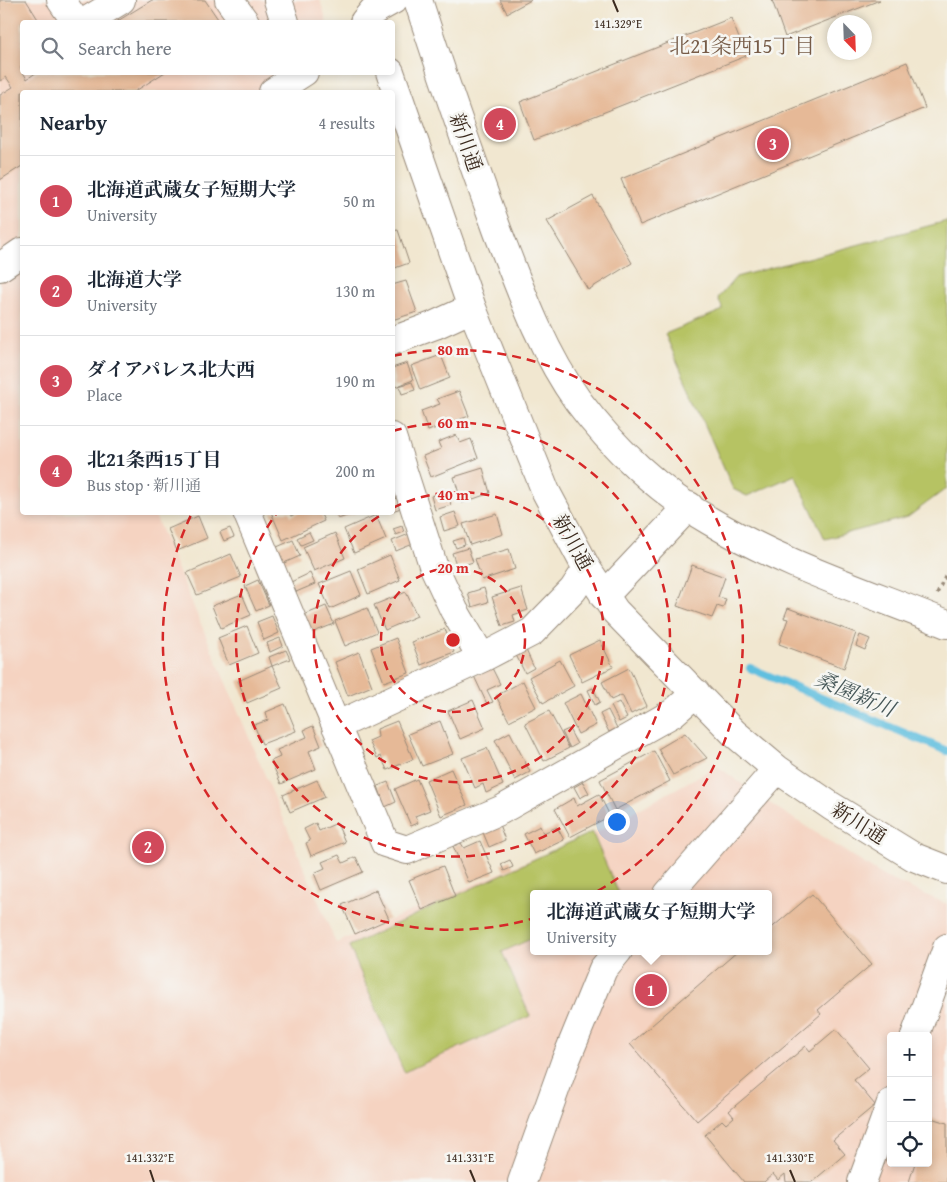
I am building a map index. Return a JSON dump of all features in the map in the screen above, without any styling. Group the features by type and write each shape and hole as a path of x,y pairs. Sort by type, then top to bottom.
{"street":[{"path":"61,0 75,20"},
{"path":"88,20 121,0"},
{"path":"229,0 244,20"},
{"path":"278,0 284,20"},
{"name":"新川通","path":"418,0 491,212 515,276 545,344 578,400 616,446 661,486 689,506 709,520 765,551 947,624"},
{"path":"276,90 298,75"},
{"name":"新川通","path":"391,75 472,308 546,492 587,569 604,596 615,611 734,733 777,769 831,806 914,857 947,870"},
{"path":"0,267 20,253"},
{"path":"395,340 435,326 472,308"},
{"path":"395,446 433,565 454,610 482,658"},
{"path":"604,596 689,506"},
{"path":"248,515 385,843 407,850 501,810 673,713 696,693"},
{"path":"336,726 482,658 532,632 573,590 587,569"},
{"path":"671,890 777,769"},
{"path":"916,1032 947,948"},
{"path":"522,1182 565,1062 603,969 615,955"},
{"path":"862,1182 887,1113"}],"path":[{"path":"937,594 947,572"}],"shaded area":[{"path":"0,0 320,0 326,20 20,20 20,75 317,75 293,90 20,90 20,515 155,515 336,943 603,829 717,766 763,799 885,877 947,904 947,1182 0,1182"}],"green space":[{"path":"947,221 947,488 908,517 825,539 795,475 747,496 733,489 665,334 723,310 718,298 736,277"},
{"path":"592,832 617,890 530,890 530,939 502,952 530,1016 404,1072 349,946"}],"building":[{"path":"0,0 26,0 38,20 20,20 20,75 25,75 27,79 33,75 160,75 137,90 20,90 20,167 0,180 0,95 13,87 6,77 0,81"},
{"path":"152,0 205,0 219,20 119,20"},
{"path":"500,0 531,0 507,13"},
{"path":"772,0 880,0 841,15 827,15 827,21 785,37"},
{"path":"731,18 746,56 534,140 520,102"},
{"path":"907,62 925,108 640,225 621,179"},
{"path":"593,196 632,263 588,290 547,221"},
{"path":"395,230 398,230 409,263 395,268"},
{"path":"406,281 417,312 395,319 395,284"},
{"path":"441,355 450,378 420,390 411,366"},
{"path":"407,363 413,380 395,387 395,367"},
{"path":"412,382 415,390 402,394 399,386"},
{"path":"459,391 469,416 428,431 421,411 440,404 437,399"},
{"path":"456,435 460,443 471,439 478,458 431,477 423,456 441,449 438,442"},
{"path":"483,468 490,493 462,503 454,477"},
{"path":"447,491 451,505 435,510 431,496"},
{"path":"395,498 397,498 401,508 395,510"},
{"path":"455,512 460,526 444,531 440,517"},
{"path":"497,514 503,534 470,545 463,524"},
{"path":"272,515 321,515 324,521 283,540"},
{"path":"336,515 349,515 338,519"},
{"path":"376,515 386,539 354,553 344,529"},
{"path":"198,516 207,538 177,551 168,529"},
{"path":"402,526 404,532 396,535 393,529"},
{"path":"230,528 234,537 224,541 220,532"},
{"path":"309,532 313,540 301,545 297,538"},
{"path":"335,533 345,558 314,571 303,547"},
{"path":"409,534 413,544 396,551 392,541"},
{"path":"463,538 465,545 456,548 453,541"},
{"path":"293,540 300,556 284,563 277,547"},
{"path":"468,548 473,562 457,567 452,553"},
{"path":"509,549 515,569 482,580 475,559"},
{"path":"231,554 241,577 197,595 187,573"},
{"path":"390,555 400,580 368,594 358,569"},
{"path":"692,565 725,577 718,597 726,599 723,608 717,606 712,618 677,606"},
{"path":"351,571 361,595 330,609 319,584"},
{"path":"310,573 315,584 296,592 291,582"},
{"path":"258,580 269,605 256,611 245,586"},
{"path":"484,588 488,602 472,607 468,593"},
{"path":"521,588 528,610 513,615 515,622 502,626 492,597"},
{"path":"406,592 417,616 385,630 374,605"},
{"path":"242,594 251,615 221,628 212,606"},
{"path":"326,606 334,624 311,633 304,615"},
{"path":"367,608 377,632 345,646 335,621"},
{"path":"788,608 856,633 844,668 779,644 788,619 784,618"},
{"path":"272,616 279,633 264,640 257,622"},
{"path":"247,626 258,653 229,665 218,638"},
{"path":"445,629 454,652 421,665 412,642"},
{"path":"860,635 870,639 865,650 856,646"},
{"path":"280,638 283,646 270,652 267,643"},
{"path":"396,638 409,673 384,682 371,648"},
{"path":"600,640 613,667 582,682 569,655"},
{"path":"286,650 290,659 272,666 269,657"},
{"path":"526,650 534,668 525,673 516,655"},
{"path":"359,652 372,686 348,696 335,662"},
{"path":"560,660 574,686 543,703 529,677"},
{"path":"272,666 282,688 247,703 238,681"},
{"path":"492,668 500,684 487,690 493,702 487,704 474,676"},
{"path":"629,668 647,706 631,714 622,695 611,700 602,682"},
{"path":"523,681 536,707 509,721 496,696"},
{"path":"593,688 600,702 595,705 588,690"},
{"path":"581,694 596,725 578,734 563,703"},
{"path":"473,700 485,728 460,739 448,711"},
{"path":"619,702 627,718 619,722 611,706"},
{"path":"285,704 296,731 262,744 254,725 268,720 266,712"},
{"path":"608,710 617,728 609,732 600,714"},
{"path":"549,711 569,748 544,761 525,723"},
{"path":"397,721 413,759 387,770 381,756 377,758 369,741 378,737 377,729"},
{"path":"440,721 453,754 422,766 408,734"},
{"path":"313,726 321,746 309,751 316,769 281,784 271,761 280,757 277,750 307,737 304,730"},
{"path":"569,729 577,744 570,748 562,732"},
{"path":"510,732 530,772 515,780 495,740"},
{"path":"685,733 707,758 673,775 658,749"},
{"path":"487,748 503,785 486,793 483,784 475,788 462,758"},
{"path":"654,751 670,781 615,810 600,780"},
{"path":"451,769 467,805 441,816 426,780"},
{"path":"417,779 430,810 415,816 418,823 411,826 395,789"},
{"path":"317,780 325,797 290,812 283,795"},
{"path":"388,782 396,802 385,807 378,786"},
{"path":"583,782 589,793 580,798 574,787"},
{"path":"599,794 610,816 570,837 555,809 574,798 577,806"},
{"path":"498,822 505,840 489,847 482,830"},
{"path":"316,823 319,831 337,823 345,842 311,856 306,843 310,841 304,829"},
{"path":"540,826 543,833 557,827 564,840 534,854 524,834"},
{"path":"480,841 494,873 469,883 453,846 461,843 464,848"},
{"path":"339,855 343,863 356,857 363,872 321,890 314,873 325,868 322,862"},
{"path":"510,860 513,867 504,871 501,864"},
{"path":"443,866 455,896 422,910 409,880"},
{"path":"376,890 389,919 355,934 342,905"},
{"path":"812,894 872,964 818,1010 821,1014 697,1121 630,1044 733,955 772,955 772,928"},
{"path":"836,1029 869,1068 854,1080 875,1105 833,1140 845,1154 812,1182 786,1182 785,1174 778,1180 773,1174 764,1182 744,1182 705,1135 722,1120 726,1124 734,1117 729,1111 806,1046 810,1051"},
{"path":"932,1118 947,1123 947,1182 909,1182 914,1167 932,1167"}],"waterway":[{"name":"桑園新川","path":"750,668 947,751"}],"place":[{"name":"北21条西15丁目","path":"500,124"},
{"name":"ダイアパレス北大西","path":"773,144"},
{"name":"北海道大学","path":"148,847"},
{"name":"北海道武蔵女子短期大学","path":"651,990"}],"district":[{"name":"北21条西15丁目","path":"742,46"}]}
